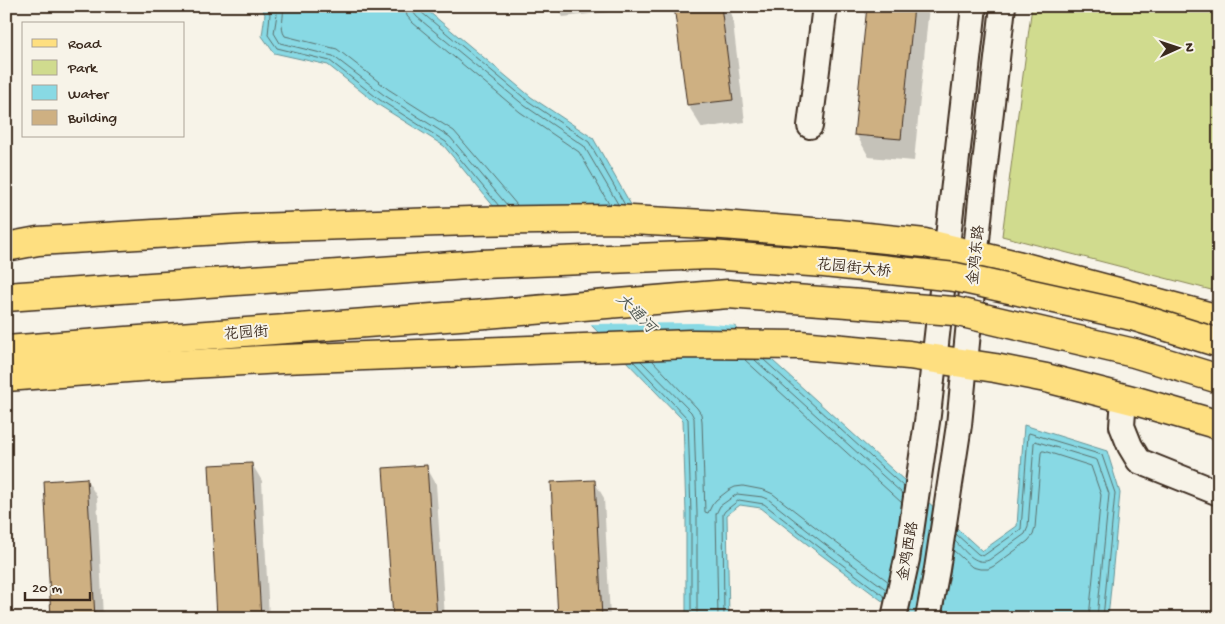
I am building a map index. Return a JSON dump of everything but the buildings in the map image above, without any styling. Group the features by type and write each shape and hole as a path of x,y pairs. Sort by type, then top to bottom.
{"main road":[{"path":"6,247 38,241 253,228 470,221 651,220 838,234 925,244 1017,264 1219,319"},
{"name":"花园街大桥","path":"6,297 481,264 710,255 824,263 955,277 1132,316 1219,343"},
{"name":"花园街","path":"6,350 728,294 954,311 1134,353 1219,379"},
{"path":"6,377 174,365 601,347 691,344 800,345 909,355 995,368 1046,378 1219,425"}],"street":[{"path":"810,126 825,6"},
{"name":"金鸡东路","path":"918,483 974,6"},
{"name":"金鸡东路","path":"928,618 948,504 959,425 975,255 1003,6"},
{"path":"1124,398 1122,426 1130,446 1139,461 1219,493"},
{"name":"金鸡西路","path":"894,618 907,559 918,483"}],"green space":[{"path":"1032,6 1219,6 1219,292 1002,236"}],"water":[{"name":"大通河","path":"260,6 422,6 531,97 593,138 663,261 982,551 1017,526 1024,425 1107,451 1120,493 1108,618 905,618 761,508 740,505 727,515 729,618 686,618 686,513 683,420 591,325 444,146 377,104 328,65 274,53 262,36 265,14"}],"pier":[{"path":"501,219 642,220 665,259 738,326 698,323 587,324"}]}
